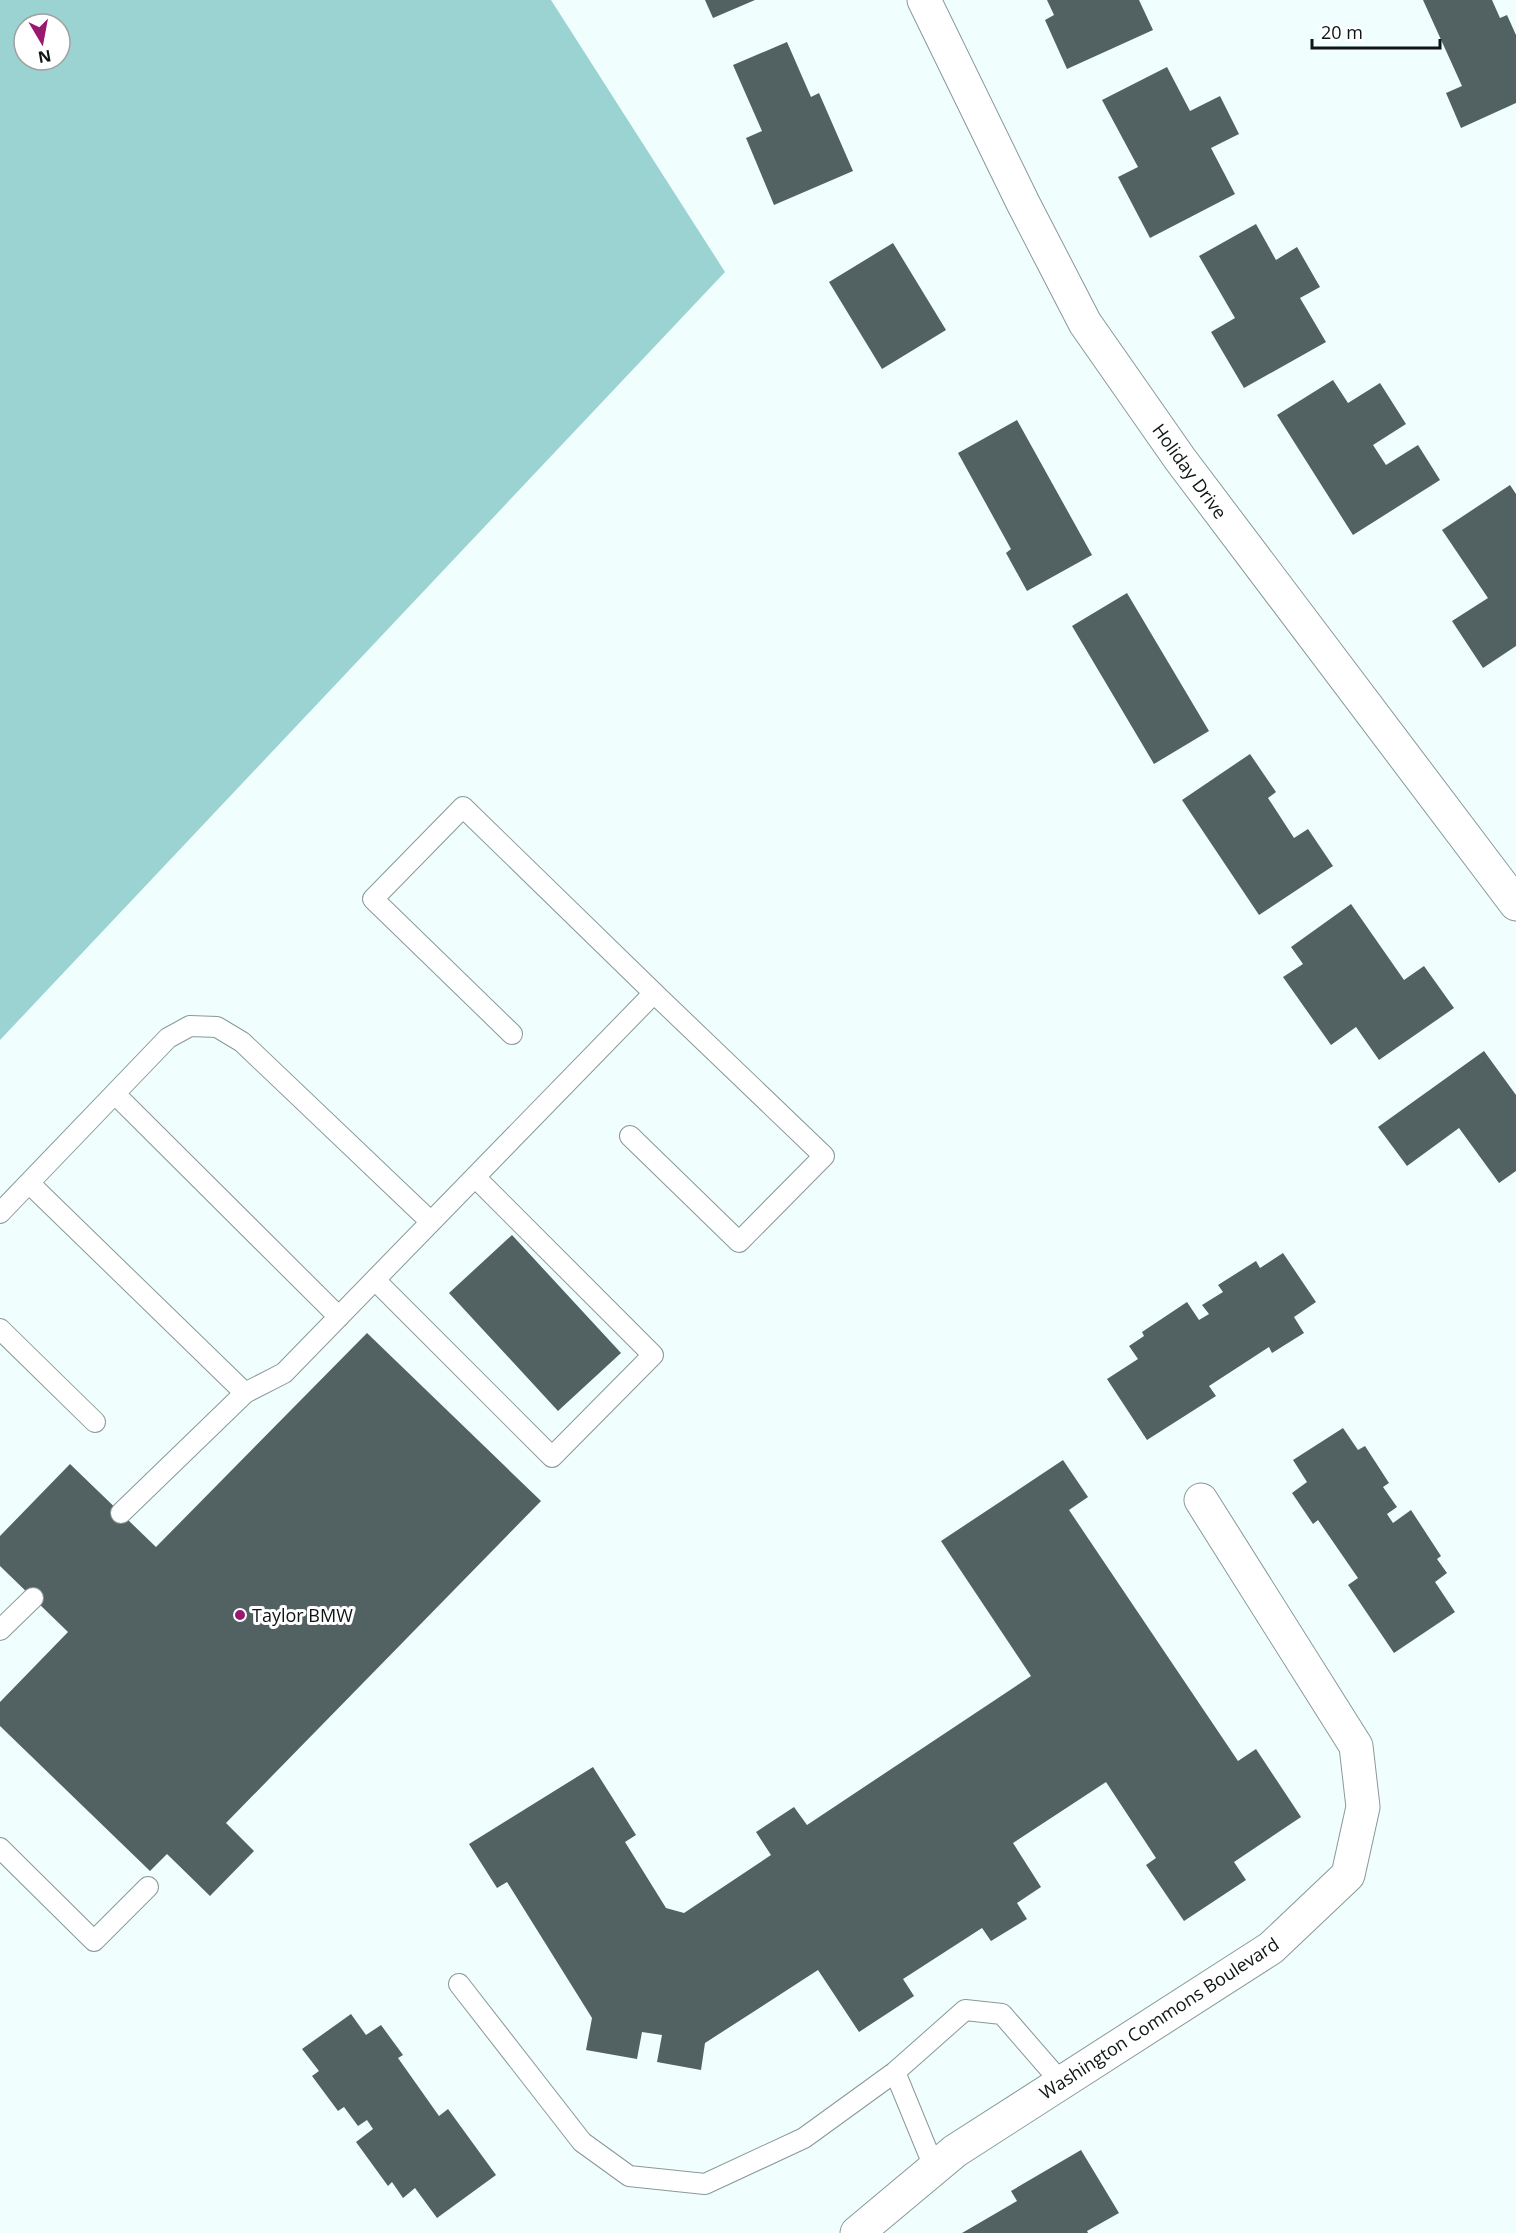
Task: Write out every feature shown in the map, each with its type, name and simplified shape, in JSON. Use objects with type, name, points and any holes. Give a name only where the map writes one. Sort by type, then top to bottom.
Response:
[{"type":"street","name":"Holiday Drive","points":[[924,0],[1023,203],[1086,323],[1180,459],[1516,904]]},
{"type":"street","name":"Washington Commons Boulevard","points":[[857,2233],[955,2151],[1272,1948],[1348,1875],[1363,1807],[1356,1746],[1202,1500]]},
{"type":"lane","points":[[512,1034],[373,899],[463,807],[824,1156],[739,1242],[630,1136]]},
{"type":"lane","points":[[121,1513],[245,1393],[284,1373],[654,993]]},
{"type":"lane","points":[[0,1213],[168,1038],[190,1026],[217,1027],[242,1042],[432,1222]]},
{"type":"lane","points":[[115,1094],[339,1317]]},
{"type":"lane","points":[[375,1280],[552,1457],[653,1355],[475,1177]]},
{"type":"lane","points":[[29,1183],[245,1393]]},
{"type":"lane","points":[[0,1329],[95,1422]]},
{"type":"lane","points":[[0,1630],[33,1598]]},
{"type":"lane","points":[[0,1848],[94,1941],[148,1887]]},
{"type":"lane","points":[[459,1983],[582,2142],[629,2176],[705,2184],[804,2138],[895,2072],[965,2010],[1002,2014],[1061,2082]]},
{"type":"lane","points":[[895,2072],[934,2167]]},
{"type":"shaded area","points":[[0,0],[551,0],[725,272],[0,1040]]},
{"type":"building","points":[[705,0],[755,0],[713,18]]},
{"type":"building","points":[[1047,0],[1139,0],[1153,30],[1067,69],[1045,20],[1054,15]]},
{"type":"building","points":[[1423,0],[1492,0],[1500,18],[1507,15],[1516,35],[1516,103],[1461,128],[1446,93],[1462,86]]},
{"type":"building","points":[[787,42],[811,97],[819,93],[853,171],[774,205],[746,138],[762,131],[733,65]]},
{"type":"building","points":[[1167,67],[1190,111],[1220,96],[1239,134],[1211,148],[1235,194],[1150,238],[1118,177],[1138,167],[1102,100]]},
{"type":"building","points":[[1256,224],[1276,260],[1297,247],[1320,287],[1300,298],[1326,342],[1244,388],[1211,332],[1235,318],[1199,256]]},
{"type":"building","points":[[893,243],[946,330],[882,369],[829,282]]},
{"type":"building","points":[[1333,380],[1348,403],[1380,383],[1406,424],[1373,445],[1386,465],[1418,445],[1440,480],[1353,535],[1277,415]]},
{"type":"building","points":[[1017,420],[1092,555],[1027,591],[1006,553],[1011,549],[958,453]]},
{"type":"building","points":[[1510,485],[1516,494],[1516,646],[1483,668],[1452,621],[1488,598],[1442,530]]},
{"type":"building","points":[[1127,593],[1209,731],[1154,764],[1072,626]]},
{"type":"building","points":[[1250,754],[1276,792],[1268,798],[1294,838],[1308,829],[1333,866],[1259,915],[1182,800]]},
{"type":"building","points":[[1351,904],[1404,980],[1424,966],[1454,1008],[1379,1060],[1356,1027],[1331,1045],[1283,977],[1303,964],[1291,947]]},
{"type":"building","points":[[1484,1051],[1516,1095],[1516,1171],[1499,1183],[1459,1128],[1407,1166],[1378,1127]]},
{"type":"building","points":[[512,1235],[621,1353],[558,1411],[449,1293]]},
{"type":"building","points":[[1283,1253],[1316,1302],[1294,1317],[1304,1333],[1272,1353],[1269,1347],[1209,1386],[1216,1396],[1147,1440],[1107,1379],[1138,1359],[1129,1346],[1144,1336],[1142,1332],[1187,1302],[1199,1320],[1209,1314],[1202,1305],[1223,1292],[1218,1285],[1256,1261],[1260,1268]]},
{"type":"building","name":"Taylor BMW","points":[[367,1333],[541,1501],[226,1823],[254,1851],[210,1896],[167,1854],[150,1871],[0,1726],[0,1702],[68,1632],[0,1566],[0,1536],[70,1464],[156,1547]]},
{"type":"building","points":[[1343,1428],[1358,1450],[1365,1446],[1389,1483],[1383,1487],[1397,1507],[1387,1514],[1393,1523],[1411,1510],[1441,1556],[1437,1559],[1447,1573],[1435,1582],[1455,1612],[1394,1653],[1348,1585],[1358,1578],[1318,1520],[1313,1524],[1292,1493],[1307,1482],[1293,1460]]},
{"type":"building","points":[[1063,1460],[1088,1497],[1069,1510],[1238,1761],[1256,1749],[1301,1817],[1234,1862],[1246,1880],[1184,1921],[1146,1865],[1156,1858],[1106,1782],[1013,1843],[1041,1887],[1017,1903],[1027,1919],[991,1941],[982,1928],[903,1979],[914,1996],[859,2032],[818,1970],[705,2043],[701,2070],[657,2062],[662,2035],[642,2032],[637,2059],[586,2050],[592,2018],[507,1882],[497,1888],[469,1844],[593,1767],[636,1835],[625,1842],[666,1908],[684,1913],[771,1855],[756,1832],[794,1807],[807,1825],[1031,1676],[941,1541]]},
{"type":"building","points":[[351,2014],[366,2035],[381,2025],[403,2055],[398,2058],[439,2116],[448,2109],[496,2175],[437,2218],[415,2188],[403,2198],[392,2182],[388,2186],[356,2142],[373,2129],[367,2120],[358,2126],[344,2107],[338,2111],[312,2076],[319,2071],[302,2049]]},
{"type":"building","points":[[1081,2150],[1119,2213],[1087,2231],[1088,2233],[962,2233],[1017,2201],[1011,2191]]},
{"type":"place","name":"Taylor BMW","points":[[240,1615]]}]
